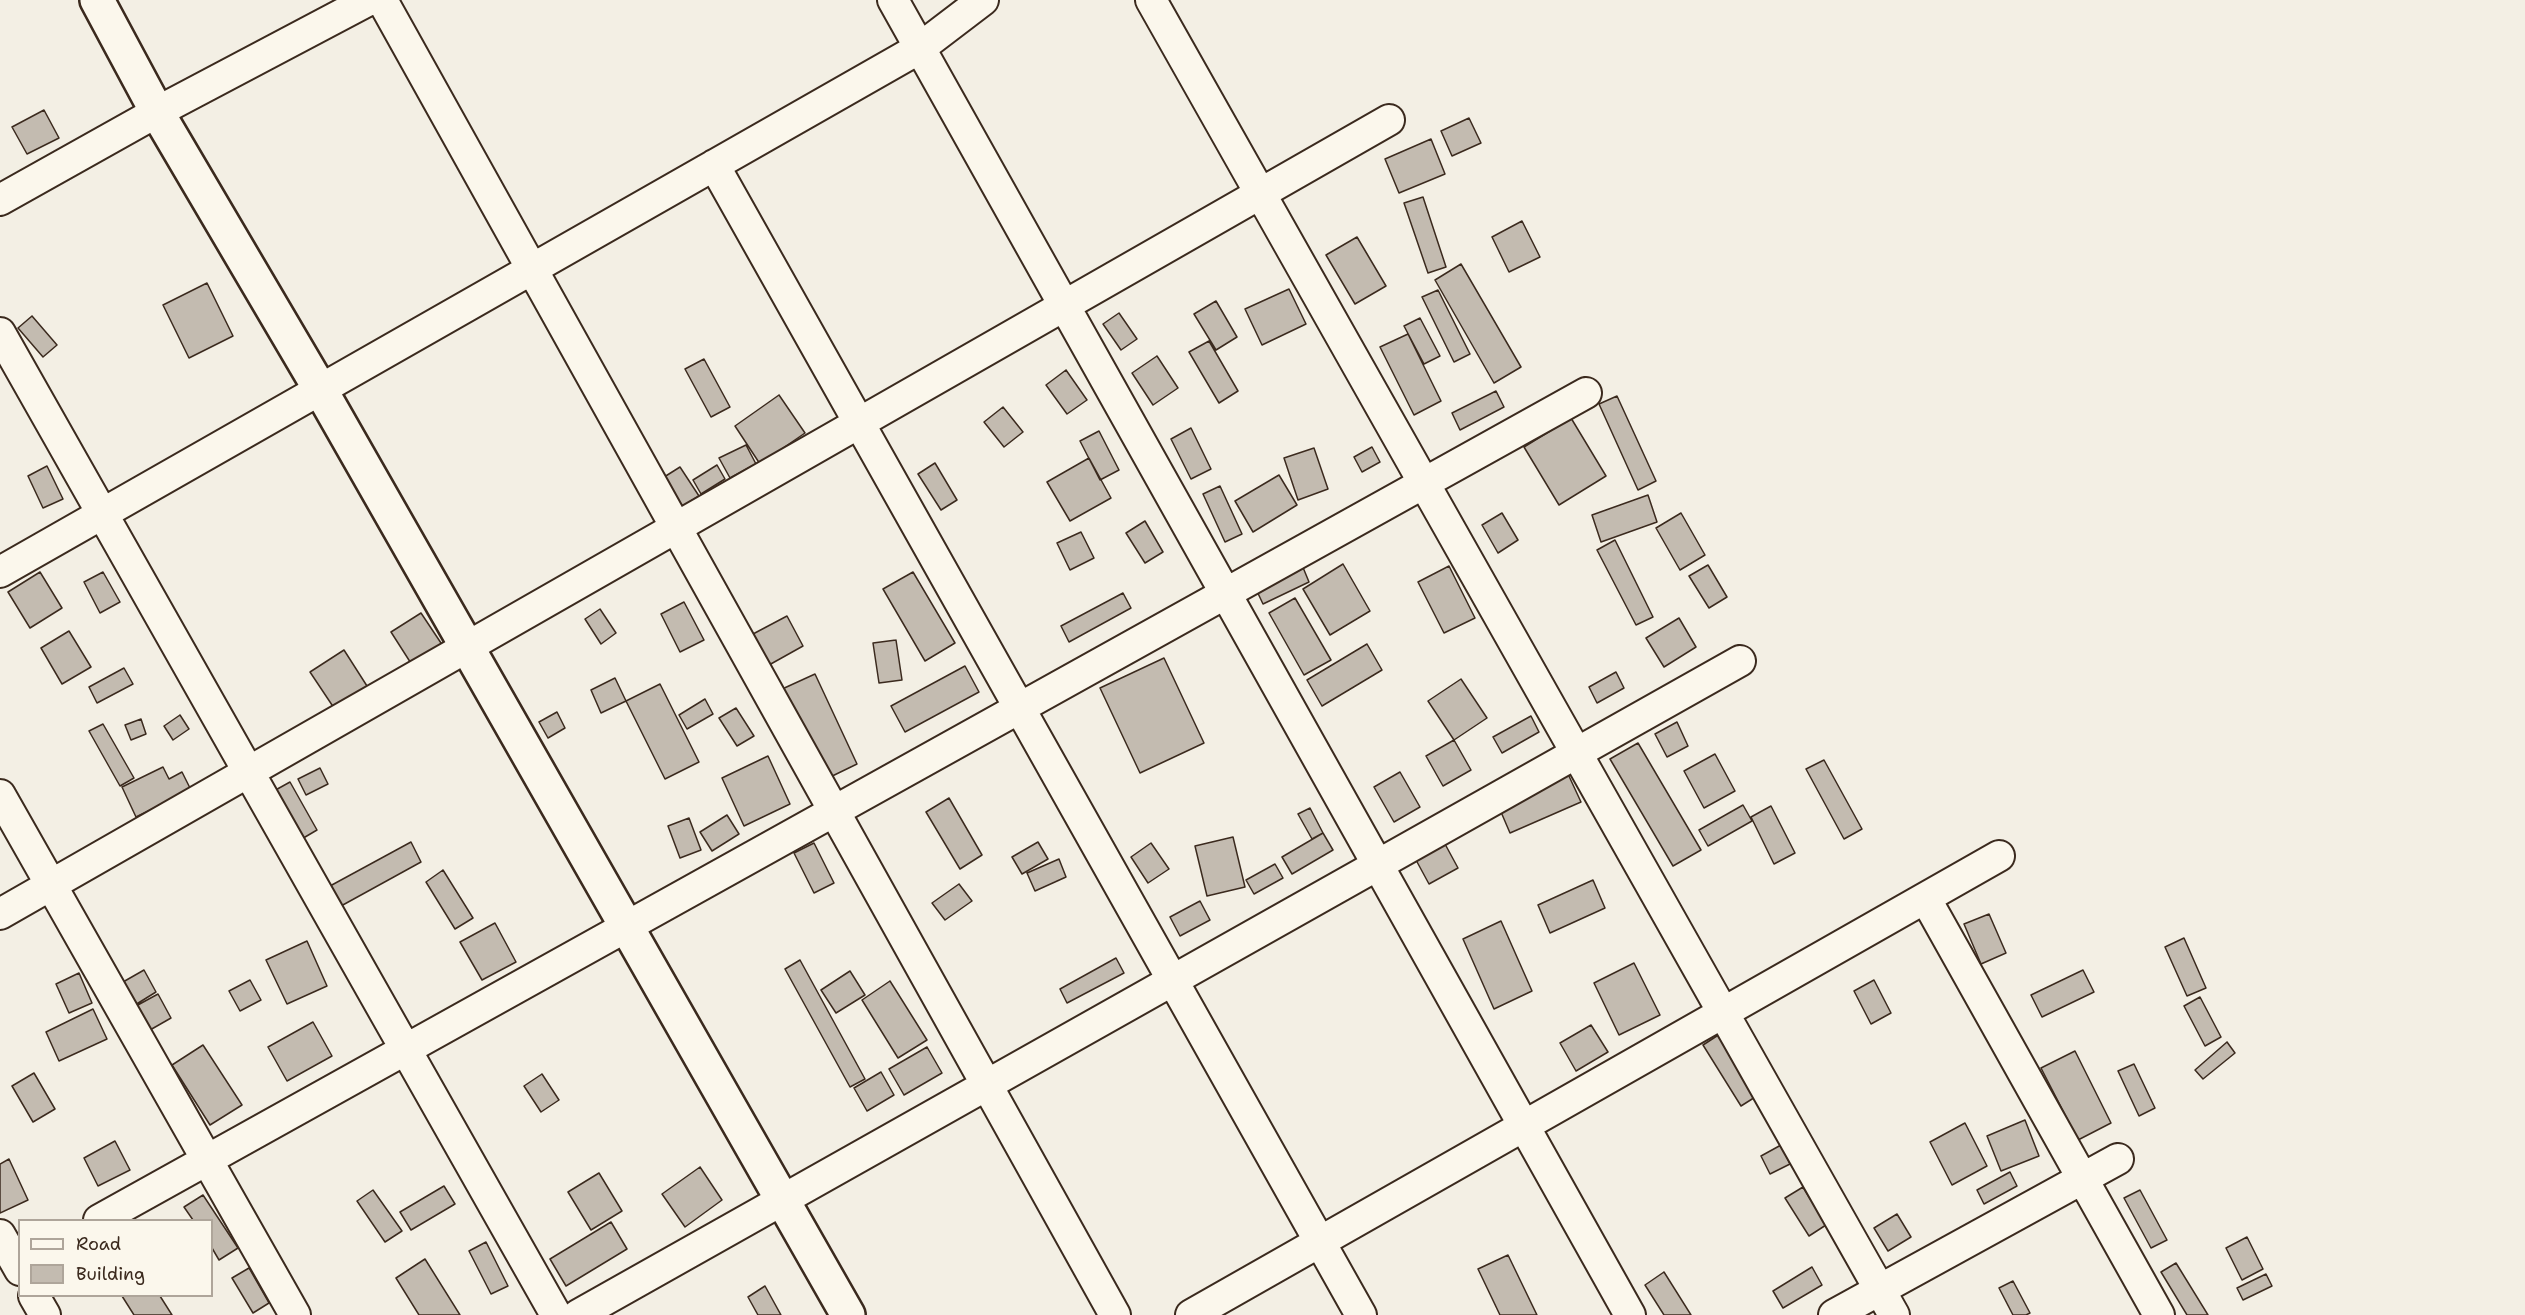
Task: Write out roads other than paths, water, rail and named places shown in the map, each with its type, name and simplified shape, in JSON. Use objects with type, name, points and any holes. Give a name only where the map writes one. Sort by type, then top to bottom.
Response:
[{"type":"street","points":[[98,0],[157,112],[320,389],[848,1315]]},
{"type":"street","points":[[0,200],[157,112],[369,0]]},
{"type":"street","points":[[382,0],[1115,1315]]},
{"type":"street","points":[[893,0],[1630,1315]]},
{"type":"street","points":[[0,572],[920,48],[983,0]]},
{"type":"street","points":[[1151,0],[1887,1302]]},
{"type":"street","points":[[0,914],[1389,120]]},
{"type":"street","points":[[714,165],[1360,1315]]},
{"type":"street","points":[[0,333],[555,1315]]},
{"type":"street","points":[[103,1219],[1586,393]]},
{"type":"street","points":[[578,1315],[1740,662]]},
{"type":"street","points":[[0,795],[295,1315]]},
{"type":"street","points":[[1191,1315],[2000,856]]},
{"type":"street","points":[[1932,910],[2159,1315]]},
{"type":"street","points":[[1834,1315],[1887,1302],[2082,1179],[2118,1159]]},
{"type":"street","points":[[0,1234],[14,1269]]},
{"type":"street","points":[[35,1297],[45,1315]]}]
